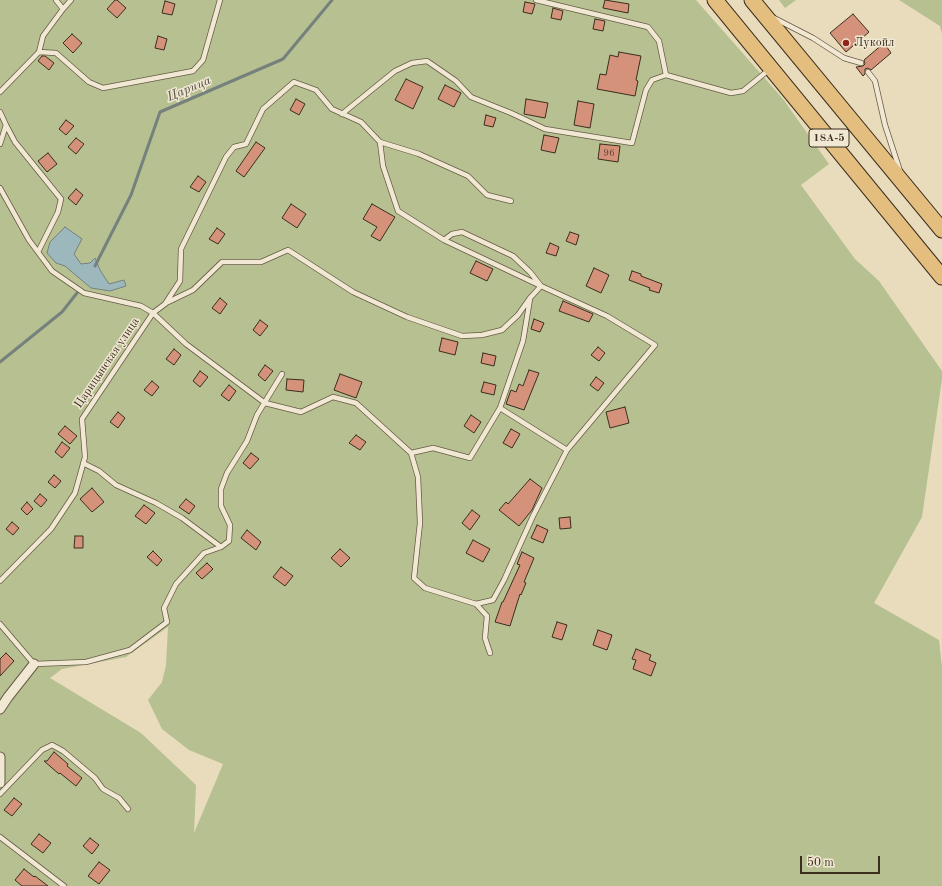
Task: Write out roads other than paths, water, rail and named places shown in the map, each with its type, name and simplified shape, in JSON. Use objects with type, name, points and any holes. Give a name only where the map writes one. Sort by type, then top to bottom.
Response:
[{"type":"highway","name":"18А-5","points":[[715,0],[942,277]]},
{"type":"highway","name":"18А-5","points":[[752,0],[942,230]]},
{"type":"street","points":[[0,709],[34,664]]},
{"type":"street","points":[[0,757],[0,783]]},
{"type":"lane","points":[[56,0],[63,9]]},
{"type":"lane","points":[[0,92],[39,52],[43,36],[71,0]]},
{"type":"lane","points":[[39,52],[56,52],[88,82],[103,88],[193,71],[203,60],[220,0]]},
{"type":"lane","points":[[536,0],[648,27],[659,41],[666,75]]},
{"type":"lane","points":[[762,13],[813,38],[844,58],[861,63]]},
{"type":"lane","points":[[342,114],[395,71],[412,63],[427,61],[456,81],[471,97],[545,128],[632,143],[646,90],[652,80],[666,75],[731,93],[743,91],[771,68]]},
{"type":"lane","points":[[868,72],[875,80],[885,125],[906,188]]},
{"type":"lane","points":[[165,304],[180,281],[181,249],[226,157],[234,147],[246,144],[262,110],[294,82],[316,90],[332,109],[361,122],[380,142],[419,154],[468,176],[487,195],[511,201]]},
{"type":"lane","points":[[0,112],[15,142],[61,199],[58,212],[38,252]]},
{"type":"lane","points":[[0,144],[6,125]]},
{"type":"lane","points":[[380,142],[383,166],[398,211],[444,240],[607,316],[655,345],[567,450],[533,516],[504,580],[493,600],[476,604]]},
{"type":"lane","name":"Царицынская улица","points":[[0,188],[29,240],[52,271],[84,293],[141,306],[153,313],[82,418],[85,457],[75,493],[51,529],[0,581]]},
{"type":"lane","points":[[444,240],[452,234],[462,232],[514,256],[541,286]]},
{"type":"lane","points":[[490,652],[485,638],[487,616],[476,604],[425,588],[414,578],[420,523],[418,477],[411,453],[356,403],[333,397],[301,412],[265,403],[186,344],[153,313],[165,304],[193,290],[222,262],[261,262],[288,250],[353,292],[407,317],[462,336],[482,335],[502,330],[518,315],[541,286]]},
{"type":"lane","points":[[411,453],[433,448],[470,458],[500,408],[523,340],[530,298]]},
{"type":"lane","points":[[0,624],[34,664],[86,662],[130,650],[167,622],[164,608],[176,584],[204,553],[221,547],[229,541],[230,525],[221,506],[221,489],[227,473],[247,441],[257,416],[282,374]]},
{"type":"lane","points":[[500,408],[567,450]]},
{"type":"lane","points":[[83,463],[99,471],[116,485],[156,503],[182,518],[221,547]]},
{"type":"lane","points":[[0,794],[42,750],[52,745],[63,751],[95,778],[103,789],[119,798],[128,809]]},
{"type":"lane","points":[[0,837],[64,886]]},
{"type":"water","points":[[65,227],[82,239],[74,254],[81,264],[90,263],[95,258],[100,270],[109,284],[124,280],[126,286],[110,291],[91,288],[65,266],[56,263],[47,253],[50,242]]},
{"type":"waterway","name":"Царица","points":[[95,266],[131,195],[160,112],[283,59],[332,0]]},
{"type":"waterway","name":"Царица","points":[[0,362],[62,312],[77,293]]},
{"type":"place","name":"Лукойл","points":[[846,43]]}]
